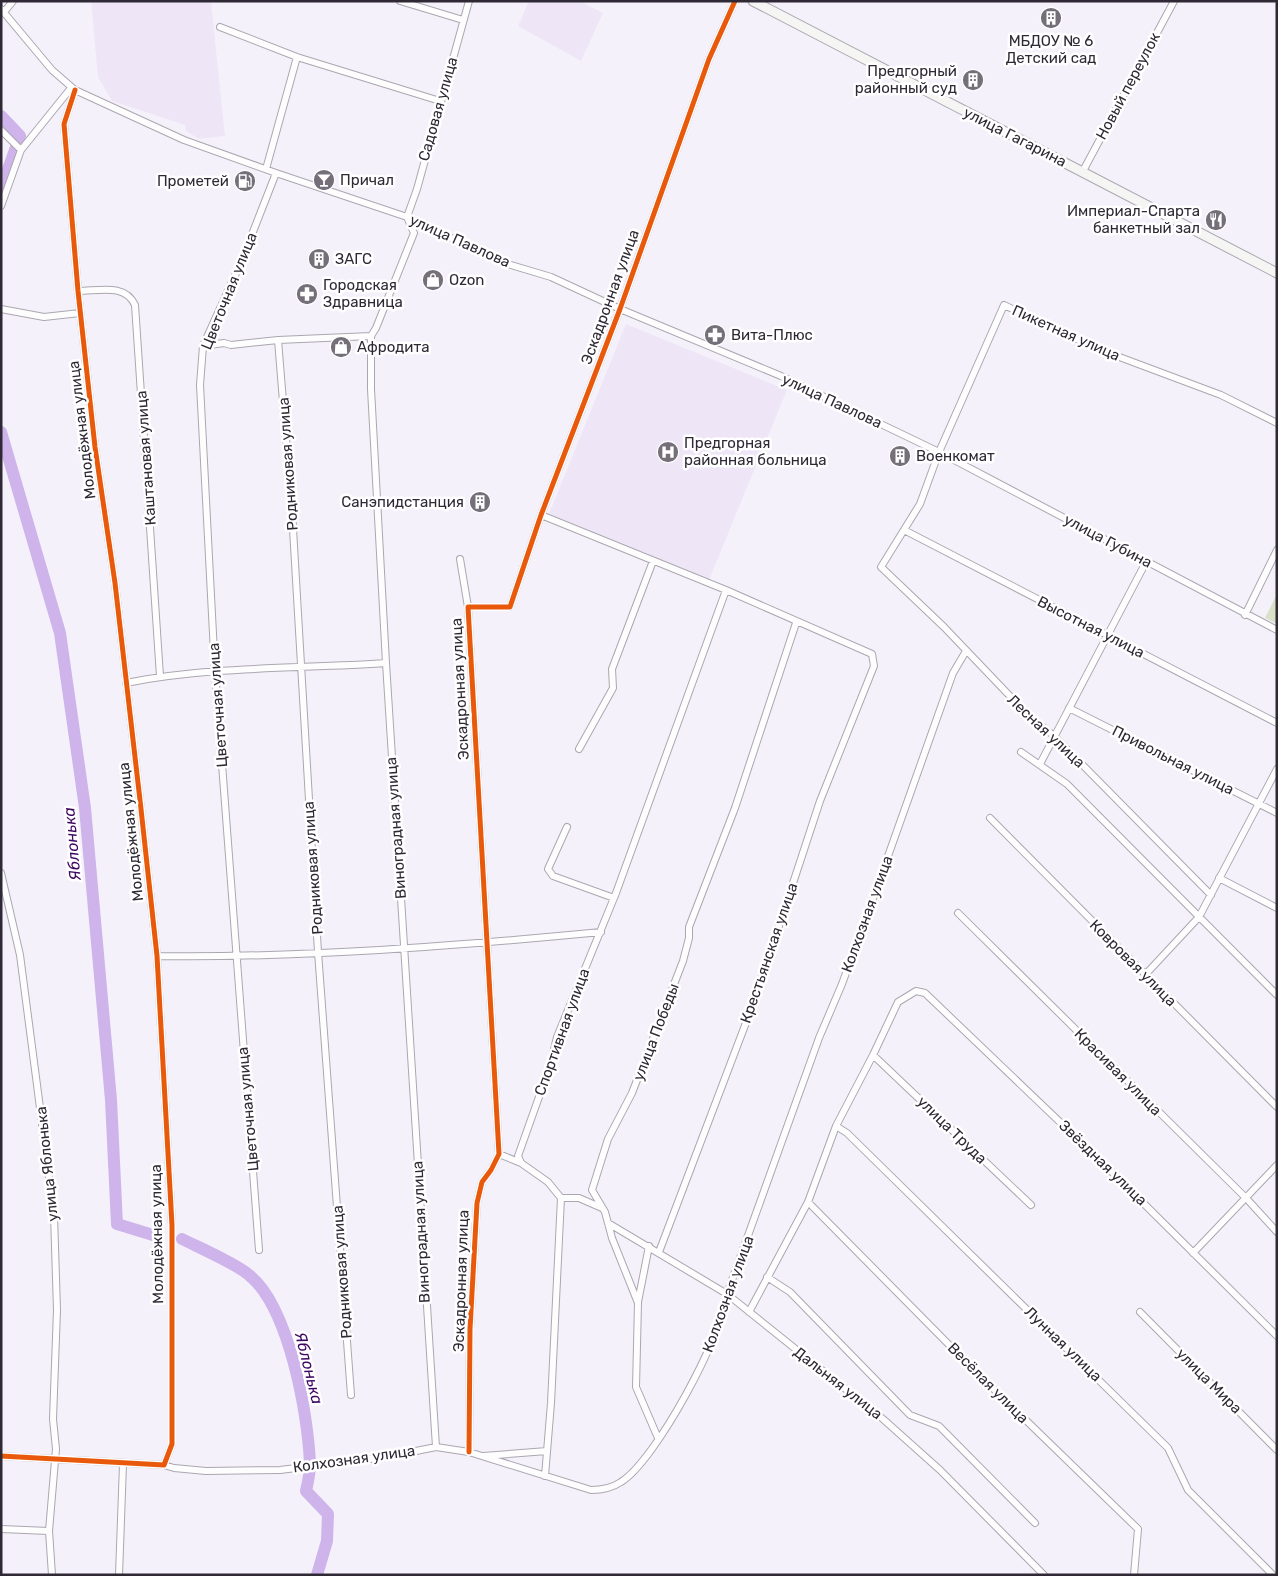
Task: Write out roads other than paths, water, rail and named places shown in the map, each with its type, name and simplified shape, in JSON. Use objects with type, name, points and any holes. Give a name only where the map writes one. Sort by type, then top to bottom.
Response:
[{"type":"street","points":[[3,10],[13,1]]},
{"type":"street","points":[[400,1],[462,20]]},
{"type":"street","name":"Садовая улица","points":[[407,217],[417,189],[462,20],[469,1]]},
{"type":"street","name":"Эскадронная улица","points":[[468,607],[510,607],[541,515],[620,309],[709,59],[735,1]]},
{"type":"street","name":"улица Гагарина","points":[[753,1],[1277,273]]},
{"type":"street","name":"Новый переулок","points":[[1083,171],[1174,1]]},
{"type":"street","name":"улица Павлова","points":[[3,10],[52,70],[73,89],[184,140],[276,174],[407,217],[504,263],[551,277],[620,309],[781,376],[939,452]]},
{"type":"street","points":[[220,26],[297,57],[440,101]]},
{"type":"street","points":[[266,169],[297,57]]},
{"type":"street","points":[[1,206],[21,150],[73,89]]},
{"type":"street","name":"Молодёжная улица","points":[[73,89],[64,124],[80,312],[95,447],[126,683],[157,956],[172,1225],[172,1444],[164,1465]]},
{"type":"street","points":[[1,130],[21,150]]},
{"type":"street","name":"Цветочная улица","points":[[259,1250],[235,957],[215,672],[200,385],[203,346],[242,260],[276,174]]},
{"type":"street","name":"Виноградная улица","points":[[407,217],[414,233],[376,328],[371,336],[371,389],[386,663],[436,1447]]},
{"type":"street","name":"Каштановая улица","points":[[78,291],[122,290],[132,298],[135,305],[160,676]]},
{"type":"street","name":"Пикетная улица","points":[[939,452],[1004,305],[1098,349],[1221,395],[1277,423]]},
{"type":"street","points":[[1,309],[44,317],[80,312]]},
{"type":"street","points":[[203,346],[224,343],[231,345],[278,340],[371,336]]},
{"type":"street","name":"Родниковая улица","points":[[278,340],[318,952],[351,1395]]},
{"type":"street","points":[[906,531],[920,504],[939,452]]},
{"type":"street","name":"улица Губина","points":[[939,452],[1245,615],[1277,630]]},
{"type":"street","points":[[541,515],[726,590],[796,623]]},
{"type":"street","name":"Лесная улица","points":[[906,531],[881,567],[944,627],[1028,716],[1054,736],[1211,895]]},
{"type":"street","name":"Высотная улица","points":[[906,531],[1277,722]]},
{"type":"street","points":[[1245,615],[1277,550]]},
{"type":"street","name":"Эскадронная улица","points":[[460,558],[468,607],[499,1154],[482,1182],[477,1204],[470,1329],[469,1452]]},
{"type":"street","points":[[579,749],[613,688],[612,669],[653,561]]},
{"type":"street","points":[[1040,764],[1146,562]]},
{"type":"street","name":"Спортивная улица","points":[[520,1163],[518,1156],[550,1066],[557,1037],[614,898],[726,590]]},
{"type":"street","name":"Крестьянская улица","points":[[659,1252],[755,999],[820,801],[874,666],[872,654],[796,623]]},
{"type":"street","name":"улица Победы","points":[[658,1438],[636,1388],[638,1303],[602,1208],[592,1190],[608,1139],[632,1093],[683,961],[689,938],[689,927],[735,808],[796,623]]},
{"type":"street","name":"Колхозная улица","points":[[164,1465],[174,1468],[206,1471],[280,1470],[386,1457],[436,1447],[469,1452],[591,1490],[600,1490],[621,1482],[637,1467],[658,1438],[698,1373],[726,1309],[727,1294],[819,1038],[842,984],[953,672],[966,651]]},
{"type":"street","points":[[126,683],[160,676],[386,663]]},
{"type":"street","name":"Привольная улица","points":[[1069,708],[1277,814]]},
{"type":"street","name":"Лесная улица","points":[[1020,752],[1067,784],[1277,996]]},
{"type":"street","points":[[1145,976],[1199,917],[1277,770]]},
{"type":"street","name":"Ковровая улица","points":[[990,818],[1277,1107]]},
{"type":"street","points":[[567,826],[548,869],[552,876],[614,898]]},
{"type":"street","name":"улица Яблонька","points":[[1,873],[20,955],[54,1215],[57,1310],[53,1419],[56,1458],[50,1531],[52,1575]]},
{"type":"street","points":[[1219,878],[1277,908]]},
{"type":"street","name":"Красивая улица","points":[[958,913],[1246,1198],[1277,1232]]},
{"type":"street","points":[[157,956],[235,957],[486,943],[601,932]]},
{"type":"street","name":"Звёздная улица","points":[[873,1055],[898,1002],[916,991],[926,993],[1109,1168],[1277,1336]]},
{"type":"street","points":[[749,1312],[808,1202],[836,1126],[873,1055]]},
{"type":"street","name":"улица Труда","points":[[873,1055],[1031,1206]]},
{"type":"street","name":"Лунная улица","points":[[836,1126],[847,1133],[1168,1448],[1188,1490],[1274,1575]]},
{"type":"street","points":[[499,1154],[520,1163],[548,1182],[561,1198],[554,1356],[545,1476]]},
{"type":"street","points":[[1193,1253],[1277,1165]]},
{"type":"street","points":[[561,1198],[579,1198],[602,1208]]},
{"type":"street","name":"Весёлая улица","points":[[808,1202],[972,1368],[1138,1529],[1134,1575]]},
{"type":"street","name":"Дальняя улица","points":[[608,1223],[727,1294],[883,1418],[940,1470],[1044,1575]]},
{"type":"street","points":[[638,1303],[649,1246]]},
{"type":"street","points":[[768,1277],[790,1292],[910,1415],[939,1426],[1035,1523]]},
{"type":"street","name":"улица Мира","points":[[1140,1312],[1277,1450]]},
{"type":"street","points":[[480,1456],[547,1451]]},
{"type":"street","points":[[1,1456],[164,1465]]},
{"type":"street","points":[[119,1575],[123,1464]]},
{"type":"street","points":[[1,1529],[50,1531]]},
{"type":"waterway","name":"Яблонька","points":[[1,116],[20,136],[1,189]]},
{"type":"waterway","name":"Яблонька","points":[[1,432],[60,633],[85,808],[111,1100],[117,1224],[153,1235]]},
{"type":"waterway","name":"Яблонька","points":[[182,1239],[243,1270],[263,1290],[275,1311],[294,1363],[305,1418],[310,1464],[306,1491],[328,1514],[327,1541],[317,1575]]},
{"type":"place","name":"МБДОУ № 6 Детский сад","points":[[1051,18]]},
{"type":"place","name":"Предгорный районный суд","points":[[973,80]]},
{"type":"place","name":"Причал","points":[[324,180]]},
{"type":"place","name":"Прометей","points":[[245,181]]},
{"type":"place","name":"Империал-Спарта банкетный зал","points":[[1216,220]]},
{"type":"place","name":"ЗАГС","points":[[319,259]]},
{"type":"place","name":"Ozon","points":[[433,280]]},
{"type":"place","name":"Городская Здравница","points":[[307,294]]},
{"type":"place","name":"Вита-Плюс","points":[[715,335]]},
{"type":"place","name":"Афродита","points":[[341,347]]},
{"type":"place","name":"Предгорная районная больница","points":[[668,452]]},
{"type":"place","name":"Военкомат","points":[[900,456]]},
{"type":"place","name":"Санэпидстанция","points":[[480,502]]}]
